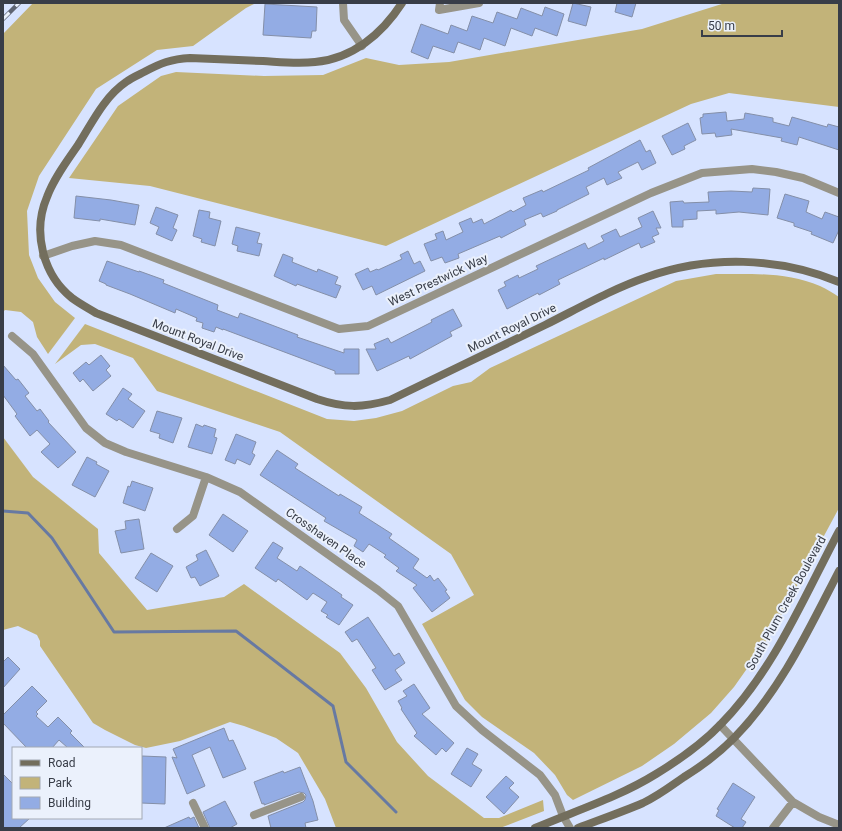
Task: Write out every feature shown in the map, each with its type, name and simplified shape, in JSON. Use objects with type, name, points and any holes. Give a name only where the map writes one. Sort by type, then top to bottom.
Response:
[{"type":"street","points":[[343,3],[344,20],[362,46]]},
{"type":"street","name":"Mount Royal Drive","points":[[402,3],[389,22],[362,46],[334,58],[316,62],[297,63],[190,58],[176,59],[159,64],[126,82],[116,90],[98,113],[46,197],[40,226],[43,256],[52,274],[63,290],[82,305],[96,313],[317,399],[332,404],[347,406],[374,404],[390,400],[624,286],[664,271],[724,262],[763,262],[804,269],[839,282]]},
{"type":"street","points":[[440,3],[439,10],[480,3]]},
{"type":"street","name":"West Prestwick Way","points":[[43,256],[72,246],[95,241],[121,245],[339,329],[368,326],[651,193],[702,173],[752,169],[776,172],[803,178],[839,193]]},
{"type":"street","name":"Crosshaven Place","points":[[12,336],[33,354],[86,428],[105,443],[126,452],[206,477],[240,492],[378,590],[398,606],[456,706],[482,730],[540,774],[555,795],[563,816],[570,828]]},
{"type":"street","points":[[177,529],[193,516],[206,477]]},
{"type":"street","name":"South Plum Creek Boulevard","points":[[535,828],[635,786],[656,774],[699,744],[720,725],[737,707],[762,673],[792,621],[839,531]]},
{"type":"street","points":[[578,828],[643,803],[666,790],[711,758],[733,738],[752,719],[778,683],[839,571]]},
{"type":"street","points":[[720,725],[793,802],[839,825]]},
{"type":"street","points":[[254,815],[300,797]]},
{"type":"street","points":[[773,828],[793,802]]},
{"type":"street","points":[[193,803],[205,828]]},
{"type":"green space","points":[[33,3],[256,3],[246,8],[193,46],[157,50],[96,89],[39,176],[27,211],[29,255],[38,278],[55,302],[75,318],[48,354],[37,337],[33,322],[21,312],[5,310],[3,312],[3,34]]},
{"type":"green space","points":[[725,3],[839,3],[839,107],[729,93],[691,104],[386,246],[150,186],[69,178],[118,106],[161,76],[176,72],[264,76],[323,75],[366,58],[399,65],[449,62],[642,29]]},
{"type":"green space","points":[[716,274],[769,275],[795,278],[820,286],[839,297],[839,508],[770,636],[734,687],[711,713],[674,744],[642,766],[573,800],[567,795],[555,775],[534,753],[482,717],[465,700],[422,624],[474,595],[451,554],[280,432],[157,391],[133,358],[95,344],[81,345],[55,364],[85,324],[327,419],[354,421],[376,418],[402,411],[453,386],[471,382],[490,368],[676,281]]},
{"type":"green space","points":[[3,437],[33,477],[98,529],[99,553],[147,610],[224,597],[244,584],[340,653],[366,688],[397,742],[428,776],[484,818],[499,818],[543,800],[544,811],[500,828],[336,828],[325,799],[298,753],[276,738],[230,722],[180,741],[146,748],[135,745],[93,723],[40,646],[40,641],[37,635],[18,626],[3,630]]},
{"type":"building","points":[[573,3],[591,7],[586,26],[568,21]]},
{"type":"building","points":[[617,3],[636,3],[632,17],[615,12]]},
{"type":"building","points":[[265,4],[317,7],[316,31],[312,31],[311,38],[263,35]]},
{"type":"building","points":[[545,7],[564,14],[557,36],[535,28],[532,36],[511,28],[505,46],[484,38],[480,50],[458,42],[454,53],[433,46],[428,59],[411,52],[421,24],[448,34],[451,25],[467,31],[472,16],[493,23],[497,12],[517,19],[521,8],[542,16]]},
{"type":"building","points":[[726,112],[727,121],[744,119],[745,113],[773,118],[773,122],[789,126],[792,117],[827,127],[828,124],[839,127],[839,150],[799,137],[797,145],[781,141],[782,138],[731,129],[732,135],[716,137],[715,133],[702,134],[700,118],[703,117],[703,114]]},
{"type":"building","points":[[688,123],[696,140],[684,146],[685,149],[672,155],[662,136]]},
{"type":"building","points":[[640,140],[646,152],[650,150],[656,163],[642,170],[638,162],[618,172],[622,178],[607,185],[604,178],[586,187],[589,194],[543,217],[541,213],[524,220],[526,225],[501,238],[500,236],[458,254],[459,258],[445,263],[442,257],[431,261],[424,244],[437,239],[435,234],[443,231],[446,240],[463,232],[459,223],[471,218],[473,223],[482,219],[484,224],[511,210],[513,212],[526,205],[523,198],[542,190],[543,192],[589,170],[588,168]]},
{"type":"building","points":[[753,188],[770,189],[768,215],[739,212],[716,214],[716,210],[697,211],[697,219],[683,220],[683,227],[672,227],[670,202],[709,202],[708,192],[752,192]]},
{"type":"building","points":[[785,194],[809,201],[806,212],[822,219],[825,212],[839,217],[839,230],[833,243],[811,234],[812,232],[794,226],[794,223],[777,218]]},
{"type":"building","points":[[76,196],[139,205],[135,225],[100,219],[100,221],[74,218]]},
{"type":"building","points":[[156,207],[178,215],[173,228],[177,230],[172,241],[156,234],[159,227],[150,223]]},
{"type":"building","points":[[199,210],[210,212],[209,218],[221,221],[215,246],[201,242],[202,239],[193,236]]},
{"type":"building","points":[[653,211],[661,228],[656,228],[659,234],[652,237],[655,242],[641,248],[639,243],[604,260],[604,258],[558,280],[560,284],[539,295],[538,293],[507,309],[498,290],[506,286],[504,282],[518,275],[519,278],[538,269],[536,266],[585,243],[588,249],[604,241],[601,236],[616,229],[620,237],[642,227],[638,218]]},
{"type":"building","points":[[236,227],[260,233],[257,243],[262,244],[259,256],[237,251],[238,246],[232,244]]},
{"type":"building","points":[[408,251],[414,264],[420,261],[425,271],[376,295],[372,286],[363,290],[355,274],[368,268],[370,272],[377,269],[378,270],[402,259],[400,255]]},
{"type":"building","points":[[283,254],[293,258],[292,262],[317,272],[318,269],[338,277],[335,284],[341,286],[336,298],[297,284],[296,286],[274,276]]},
{"type":"building","points":[[107,261],[164,280],[163,283],[218,305],[217,310],[238,318],[240,313],[298,335],[297,337],[344,353],[344,349],[359,349],[359,374],[335,374],[335,371],[223,329],[216,327],[214,332],[202,328],[203,323],[196,321],[197,318],[176,309],[175,313],[106,285],[99,281]]},
{"type":"building","points":[[453,309],[462,326],[450,332],[452,336],[410,359],[409,356],[377,371],[366,349],[376,349],[374,344],[388,338],[391,343],[432,322],[431,320]]},
{"type":"building","points":[[101,355],[110,366],[106,370],[111,376],[93,391],[83,379],[80,382],[73,373],[86,362],[89,365]]},
{"type":"building","points":[[3,365],[16,380],[18,379],[29,393],[25,396],[37,411],[40,409],[49,421],[48,422],[76,452],[58,468],[41,452],[50,444],[37,430],[30,436],[15,416],[17,414],[3,395]]},
{"type":"building","points":[[123,388],[132,394],[128,399],[145,411],[133,428],[119,419],[117,421],[106,414]]},
{"type":"building","points":[[157,411],[182,418],[173,443],[159,438],[160,434],[150,431]]},
{"type":"building","points":[[196,424],[203,427],[204,425],[216,429],[214,437],[217,438],[212,454],[188,447]]},
{"type":"building","points":[[236,434],[256,442],[252,453],[255,455],[250,465],[237,459],[235,464],[225,460]]},
{"type":"building","points":[[277,450],[298,464],[295,468],[339,496],[340,494],[362,507],[359,513],[392,534],[389,538],[419,559],[413,568],[427,578],[430,575],[434,581],[438,578],[447,590],[445,591],[450,598],[432,612],[413,588],[417,585],[396,571],[399,568],[384,557],[386,555],[369,544],[363,552],[354,546],[357,540],[324,521],[326,518],[260,475]]},
{"type":"building","points":[[87,457],[109,471],[95,497],[72,485]]},
{"type":"building","points":[[132,481],[153,488],[145,511],[123,503],[128,486],[130,487]]},
{"type":"building","points":[[223,514],[248,531],[233,552],[209,535]]},
{"type":"building","points":[[139,519],[144,549],[121,553],[115,531],[126,529],[125,521]]},
{"type":"building","points":[[273,542],[283,548],[277,558],[297,571],[300,566],[342,595],[341,597],[353,605],[339,625],[326,617],[328,615],[321,611],[327,602],[313,593],[307,600],[278,579],[276,582],[255,568]]},
{"type":"building","points":[[206,550],[219,576],[200,586],[195,577],[191,578],[186,567],[198,560],[196,555]]},
{"type":"building","points":[[151,553],[173,566],[157,592],[135,578]]},
{"type":"building","points":[[368,617],[394,656],[399,653],[405,663],[395,670],[402,680],[385,690],[372,670],[376,668],[357,639],[352,642],[345,632]]},
{"type":"building","points":[[8,657],[20,669],[3,688],[3,662]]},
{"type":"building","points":[[414,684],[430,708],[422,714],[454,743],[446,752],[442,748],[436,755],[414,736],[417,733],[401,709],[402,708],[398,701],[407,696],[403,691]]},
{"type":"building","points":[[32,686],[47,701],[36,712],[38,714],[36,716],[48,727],[58,717],[72,731],[70,733],[84,747],[67,747],[59,740],[53,747],[26,747],[3,723],[3,715]]},
{"type":"building","points":[[224,728],[229,741],[233,740],[246,769],[223,778],[210,747],[192,755],[205,786],[187,794],[172,757],[177,758],[173,749]]},
{"type":"building","points":[[467,748],[478,754],[472,764],[482,770],[471,787],[451,774]]},
{"type":"building","points":[[142,756],[166,757],[165,804],[142,803]]},
{"type":"building","points":[[300,767],[313,801],[318,820],[305,823],[306,828],[271,828],[268,816],[303,802],[306,795],[299,792],[264,805],[264,803],[262,804],[254,782],[283,771],[284,773]]},
{"type":"building","points":[[3,774],[12,783],[12,819],[29,819],[19,828],[3,828]]},
{"type":"building","points":[[506,776],[514,783],[509,788],[519,797],[504,814],[486,797]]},
{"type":"building","points":[[733,783],[755,797],[741,819],[746,822],[742,828],[735,828],[716,816],[719,810],[717,809]]},
{"type":"building","points":[[225,801],[237,824],[230,828],[210,828],[203,812]]},
{"type":"building","points":[[189,817],[190,819],[194,817],[199,828],[164,828]]},
{"type":"waterway","points":[[3,511],[28,513],[52,538],[114,632],[236,631],[333,706],[346,762],[396,812]]},
{"type":"railway","points":[[3,19],[19,3]]}]
